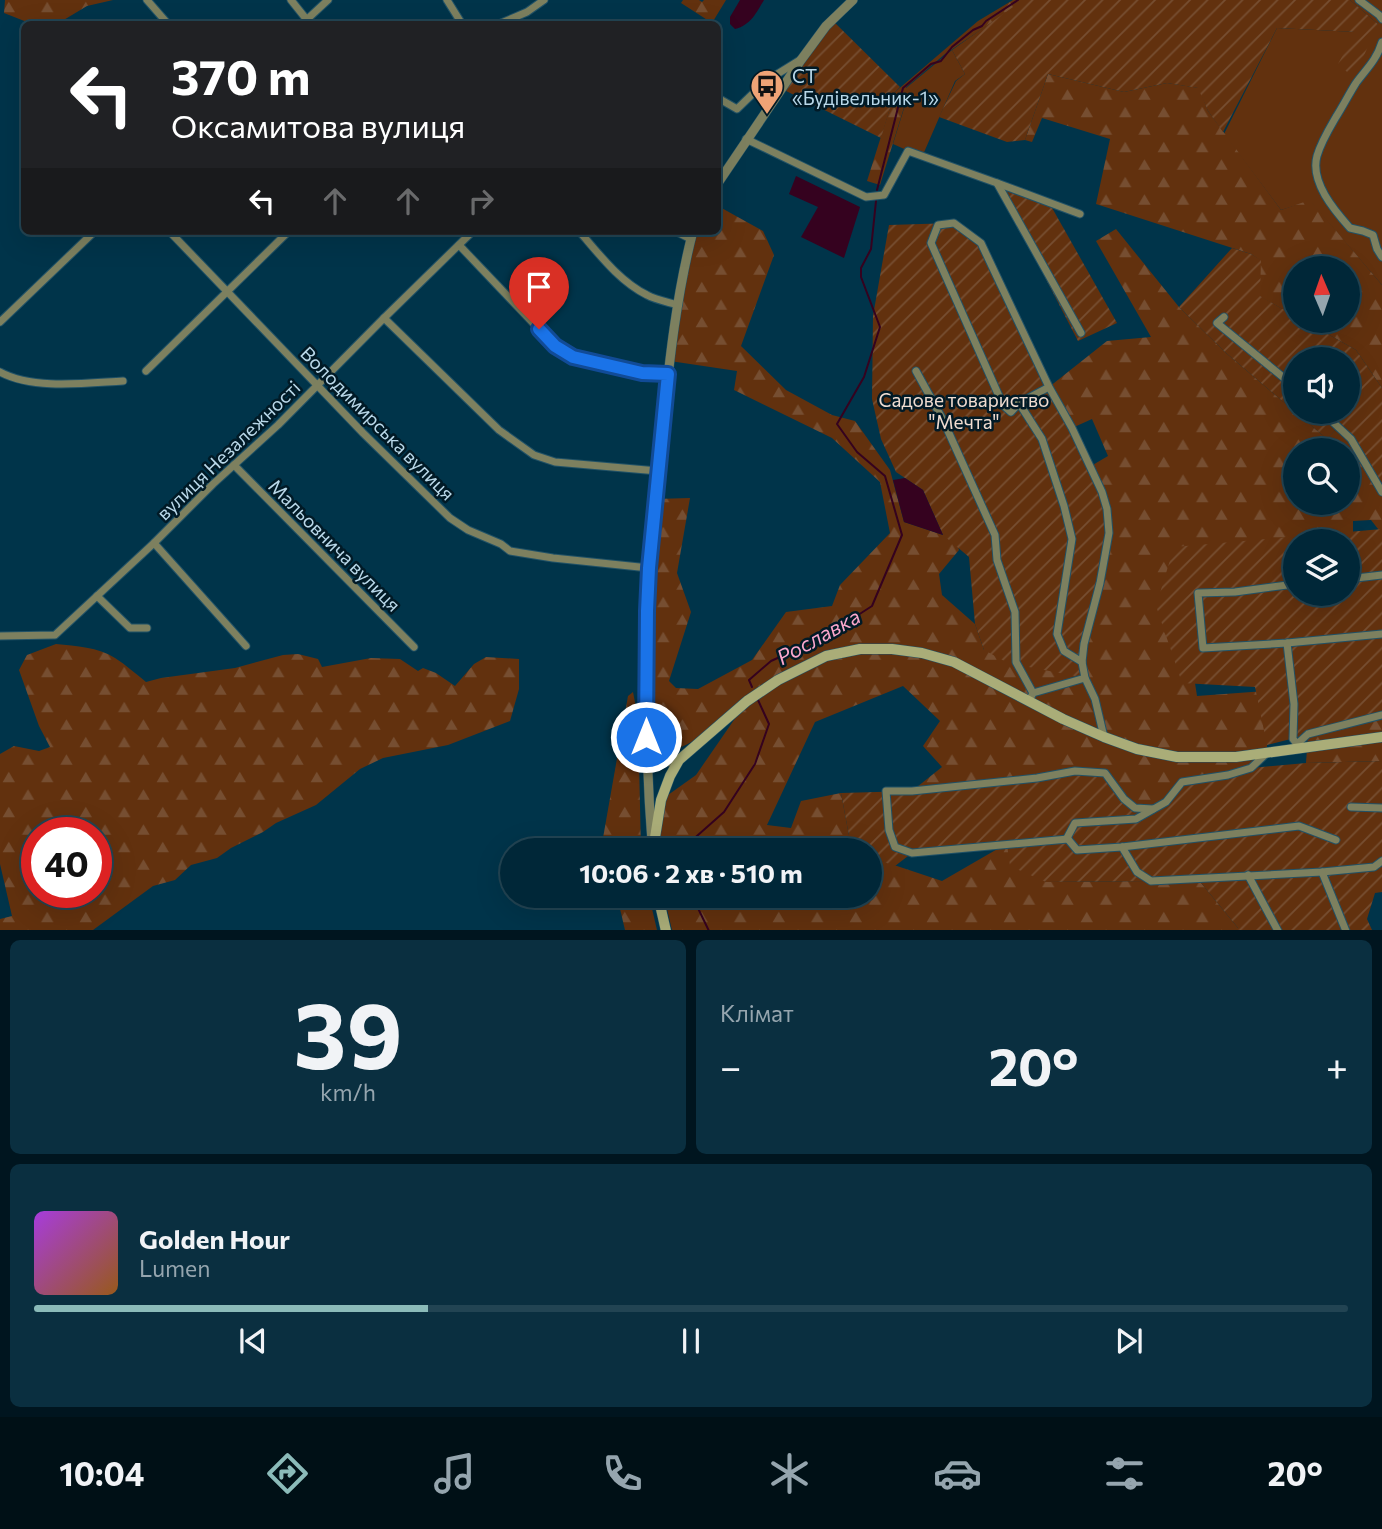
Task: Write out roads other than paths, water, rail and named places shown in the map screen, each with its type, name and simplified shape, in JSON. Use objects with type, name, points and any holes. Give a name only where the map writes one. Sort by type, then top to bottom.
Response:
[{"type":"main road","points":[[655,838],[661,800],[679,760],[747,701],[778,680],[827,656],[860,649],[922,653],[954,662],[1031,697],[1063,719],[1104,737],[1137,749],[1177,757],[1236,757],[1297,746],[1382,737]]},
{"type":"main road","points":[[661,908],[666,930]]},
{"type":"street","points":[[146,0],[165,21]]},
{"type":"street","points":[[291,0],[303,21]]},
{"type":"street","points":[[305,21],[328,0]]},
{"type":"street","points":[[447,0],[459,21]]},
{"type":"street","points":[[506,21],[527,12],[544,0]]},
{"type":"street","points":[[721,176],[826,26],[853,0]]},
{"type":"street","points":[[1359,0],[1382,19]]},
{"type":"street","points":[[1382,42],[1378,55],[1356,84],[1327,133],[1316,158],[1317,176],[1327,199],[1350,228],[1373,235],[1382,257]]},
{"type":"street","points":[[721,100],[737,109],[766,81],[801,60]]},
{"type":"street","points":[[746,139],[866,197],[884,195],[908,151],[1080,214]]},
{"type":"street","points":[[997,183],[1081,333]]},
{"type":"street","points":[[1049,387],[1019,403],[1011,412],[1003,405],[930,243],[938,225],[954,223],[981,243],[1102,492],[1109,533],[1082,662],[1104,737]]},
{"type":"street","points":[[0,322],[91,235]]},
{"type":"street","name":"Володимирська вулиця","points":[[173,235],[450,518],[510,551],[649,568]]},
{"type":"street","points":[[146,371],[285,235]]},
{"type":"street","name":"вулиця Незалежності","points":[[0,636],[55,635],[278,425],[470,235]]},
{"type":"street","points":[[583,235],[609,265],[636,288],[646,295],[678,305]]},
{"type":"street","points":[[652,838],[646,737],[649,568],[668,374],[692,235]]},
{"type":"street","points":[[459,245],[555,346],[573,357],[642,373],[668,374]]},
{"type":"street","points":[[1224,317],[1217,323],[1283,377]]},
{"type":"street","points":[[384,318],[499,430],[534,455],[555,462],[658,471]]},
{"type":"street","points":[[916,371],[943,420],[995,535],[997,559],[1015,612],[1016,662],[1031,697],[1085,678]]},
{"type":"street","points":[[0,372],[24,382],[123,381]]},
{"type":"street","points":[[1019,403],[1042,439],[1065,506],[1072,539],[1057,634],[1064,651],[1082,662]]},
{"type":"street","points":[[1335,424],[1351,439],[1382,492]]},
{"type":"street","name":"Мальовнича вулиця","points":[[234,465],[414,647]]},
{"type":"street","points":[[153,544],[246,646]]},
{"type":"street","points":[[1360,578],[1382,575]]},
{"type":"street","points":[[1283,586],[1235,592],[1198,593],[1203,648],[1382,634]]},
{"type":"street","points":[[97,596],[130,628],[147,628]]},
{"type":"street","points":[[1287,643],[1294,704],[1293,739],[1297,746],[1308,734],[1382,715]]},
{"type":"street","points":[[646,737],[652,750],[662,761],[679,760]]},
{"type":"street","points":[[1267,752],[1251,768],[1228,775],[1182,782],[1166,802],[1136,819],[1074,823],[1067,838],[1077,850],[1122,848],[1299,826],[1336,840]]},
{"type":"street","points":[[1068,839],[912,853],[895,846],[889,830],[886,792],[1023,779],[1075,771],[1105,773],[1124,799],[1135,808],[1153,809]]},
{"type":"street","points":[[1351,807],[1382,808]]},
{"type":"street","points":[[1122,848],[1137,872],[1151,881],[1322,872],[1374,867],[1382,861]]},
{"type":"street","points":[[1322,872],[1346,930]]},
{"type":"street","points":[[1248,875],[1278,930]]},
{"type":"waterway","name":"Рославка","points":[[877,190],[903,88],[931,64],[941,61],[952,47],[973,30],[1018,0]]},
{"type":"waterway","name":"Рославка","points":[[752,687],[749,680],[771,661],[824,637],[872,606],[902,535],[885,476],[857,452],[837,424],[864,377],[880,327],[861,277],[861,268],[871,249],[876,201]]},
{"type":"waterway","name":"Рославка","points":[[695,838],[724,812],[755,764],[769,724],[758,700]]},
{"type":"waterway","name":"Рославка","points":[[698,908],[709,930]]},
{"type":"place","name":"СТ «Будівельник-1»","points":[[767,116]]},
{"type":"park label","name":"Садове товариство \"Мечта\"","points":[[964,410]]}]
